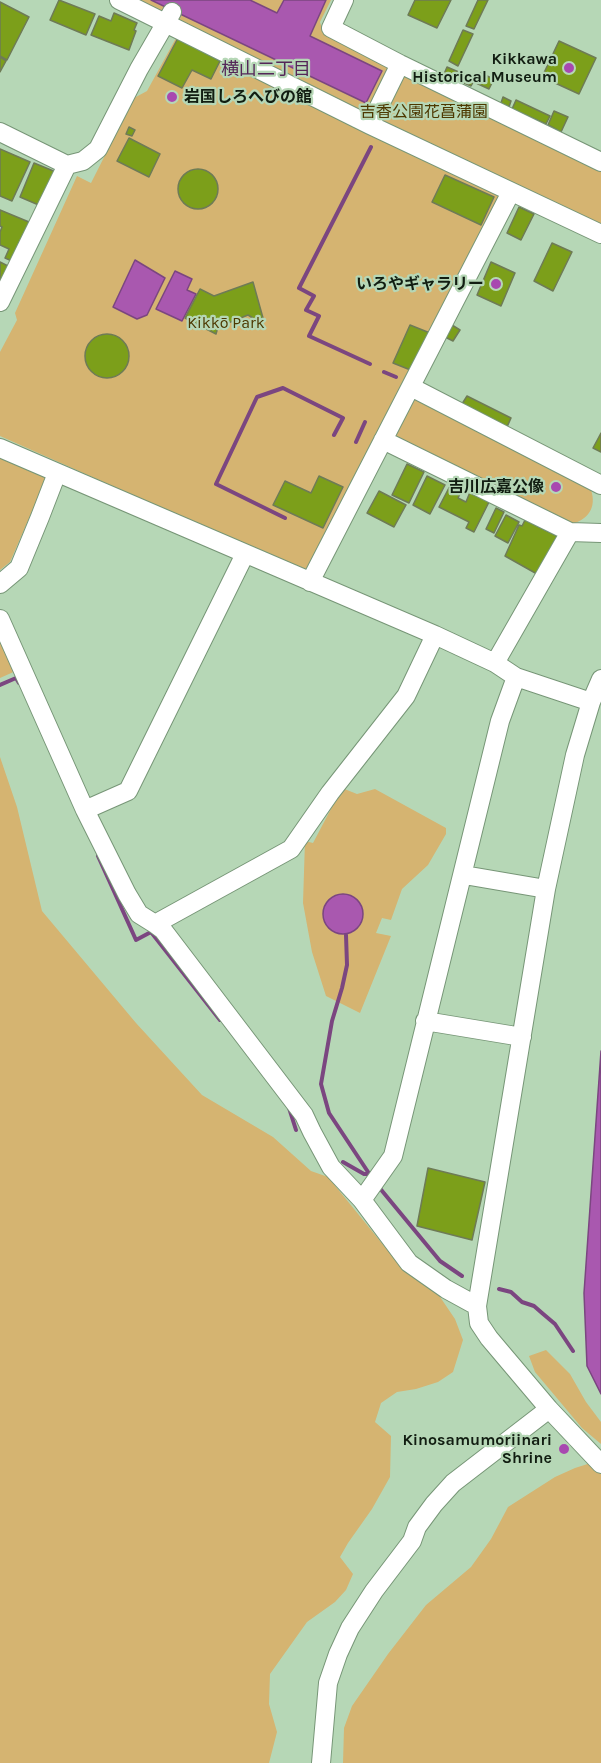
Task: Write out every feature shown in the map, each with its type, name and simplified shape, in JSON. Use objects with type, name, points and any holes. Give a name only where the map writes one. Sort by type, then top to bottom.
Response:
[{"type":"street","points":[[119,0],[170,18],[370,125],[601,234]]},
{"type":"street","points":[[344,0],[331,28],[601,162]]},
{"type":"street","points":[[0,132],[67,165],[83,161],[98,148],[170,18]]},
{"type":"street","points":[[370,125],[400,64]]},
{"type":"street","points":[[0,302],[67,165]]},
{"type":"street","points":[[310,582],[511,192]]},
{"type":"street","points":[[411,387],[601,485]]},
{"type":"street","points":[[382,440],[570,532],[601,533]]},
{"type":"street","points":[[0,448],[435,635],[495,663],[516,677],[591,702]]},
{"type":"street","points":[[0,584],[19,568],[57,473]]},
{"type":"street","points":[[495,663],[570,532]]},
{"type":"street","points":[[85,810],[128,791],[245,554]]},
{"type":"street","points":[[0,619],[85,810],[127,894],[140,914],[163,930],[304,1115],[331,1167],[362,1200],[409,1263],[446,1289],[477,1306]]},
{"type":"street","points":[[155,924],[291,849],[330,793],[406,696],[435,635]]},
{"type":"street","points":[[362,1200],[393,1156],[464,875],[500,721],[516,677]]},
{"type":"street","points":[[601,679],[591,702],[575,755],[546,889],[477,1306],[479,1323],[489,1338],[549,1409],[601,1464]]},
{"type":"street","points":[[464,875],[546,889]]},
{"type":"street","points":[[426,1021],[522,1037]]},
{"type":"street","points":[[321,1763],[328,1683],[350,1628],[411,1541],[417,1527],[453,1483],[549,1409]]},
{"type":"green space","points":[[119,0],[331,0],[320,22],[323,32],[385,62],[390,72],[367,114]]},
{"type":"green space","name":"Kikkō Park","points":[[176,38],[500,194],[306,572],[0,436],[0,352],[17,320],[15,313],[77,176],[91,183],[134,98],[147,91]]},
{"type":"green space","name":"吉香公園花菖蒲園","points":[[410,74],[601,169],[601,225],[379,120],[399,78]]},
{"type":"green space","points":[[420,399],[590,487],[593,500],[591,510],[584,518],[572,524],[398,440],[394,432],[412,400]]},
{"type":"green space","points":[[0,457],[47,477],[10,562],[0,570]]},
{"type":"green space","points":[[0,631],[18,670],[0,678]]},
{"type":"green space","points":[[0,757],[17,807],[42,911],[136,1023],[202,1095],[273,1137],[311,1171],[328,1177],[398,1263],[434,1288],[455,1319],[463,1340],[453,1372],[438,1382],[397,1392],[381,1403],[375,1422],[391,1436],[390,1477],[340,1557],[353,1574],[346,1590],[335,1602],[307,1622],[270,1674],[269,1704],[277,1732],[269,1763],[0,1763]]},
{"type":"green space","points":[[342,788],[357,794],[375,789],[446,828],[446,834],[428,865],[402,889],[391,920],[382,918],[376,933],[391,936],[360,1013],[326,996],[312,952],[303,903],[305,841],[313,843]]},
{"type":"green space","points":[[546,1350],[570,1374],[601,1422],[601,1444],[582,1428],[535,1372],[529,1356]]},
{"type":"green space","points":[[601,1451],[601,1763],[343,1763],[344,1728],[352,1706],[426,1605],[471,1567],[491,1539],[508,1507],[555,1477],[594,1462]]},
{"type":"shaded area","points":[[151,0],[250,0],[277,13],[284,0],[326,0],[310,36],[382,71],[366,103]]},
{"type":"shaded area","points":[[135,260],[165,278],[147,315],[137,319],[113,307]]},
{"type":"shaded area","points":[[175,271],[192,279],[187,290],[196,294],[182,321],[156,309]]},
{"type":"shaded area","points":[[343,894],[351,895],[357,900],[362,906],[362,922],[357,928],[351,933],[343,934],[335,933],[329,928],[324,922],[323,914],[324,906],[329,900],[335,895]]},
{"type":"shaded area","points":[[601,1051],[601,1394],[587,1366],[584,1293]]},
{"type":"building","points":[[59,0],[95,14],[86,35],[50,20]]},
{"type":"building","points":[[415,0],[451,0],[437,28],[408,15]]},
{"type":"building","points":[[478,0],[488,0],[474,29],[466,26]]},
{"type":"building","points":[[0,2],[29,17],[7,60],[0,56]]},
{"type":"building","points":[[114,13],[137,23],[129,50],[91,35],[99,16],[111,21]]},
{"type":"building","points":[[463,30],[473,34],[458,66],[449,61]]},
{"type":"building","points":[[178,38],[220,61],[211,79],[192,70],[182,88],[158,76]]},
{"type":"building","name":"Kikkawa Historical Museum","points":[[559,41],[596,58],[579,94],[542,77]]},
{"type":"building","points":[[0,57],[6,61],[0,72]]},
{"type":"building","points":[[447,67],[475,79],[471,86],[444,74]]},
{"type":"building","points":[[480,73],[494,79],[489,89],[476,83]]},
{"type":"building","points":[[503,97],[511,101],[509,107],[501,103]]},
{"type":"building","points":[[516,100],[550,116],[546,124],[512,109]]},
{"type":"building","points":[[554,111],[568,117],[561,132],[548,125]]},
{"type":"building","points":[[129,127],[135,130],[132,136],[126,134]]},
{"type":"building","points":[[129,138],[160,154],[149,177],[117,161]]},
{"type":"building","points":[[0,149],[30,162],[12,201],[0,196]]},
{"type":"building","points":[[34,163],[56,172],[41,206],[20,197]]},
{"type":"building","points":[[198,169],[206,170],[212,175],[217,181],[217,197],[212,203],[206,208],[198,209],[190,208],[184,203],[179,197],[178,189],[179,181],[184,175],[190,170]]},
{"type":"building","points":[[445,175],[494,197],[481,225],[432,202]]},
{"type":"building","points":[[519,207],[534,214],[521,240],[507,233]]},
{"type":"building","points":[[0,210],[29,222],[12,261],[5,258],[9,249],[0,245],[2,227],[0,226]]},
{"type":"building","points":[[552,243],[572,252],[553,291],[534,281]]},
{"type":"building","points":[[0,262],[14,269],[0,284]]},
{"type":"building","name":"いろやギャラリー","points":[[491,262],[515,273],[501,306],[477,295]]},
{"type":"building","points":[[253,282],[263,318],[256,320],[248,315],[218,327],[216,334],[185,318],[200,289],[214,296]]},
{"type":"building","points":[[410,325],[430,333],[413,371],[393,363]]},
{"type":"building","points":[[452,325],[460,330],[453,341],[445,337]]},
{"type":"building","points":[[107,334],[122,341],[129,356],[122,371],[107,378],[92,371],[85,356],[92,341]]},
{"type":"building","points":[[467,396],[511,418],[507,427],[462,404]]},
{"type":"building","points":[[601,433],[601,452],[593,448]]},
{"type":"building","points":[[407,464],[424,472],[409,503],[392,495]]},
{"type":"building","points":[[319,476],[343,487],[323,528],[273,505],[285,481],[311,493]]},
{"type":"building","points":[[427,476],[445,485],[430,514],[413,505]]},
{"type":"building","points":[[452,482],[463,488],[458,498],[466,502],[470,492],[489,502],[474,532],[466,528],[469,522],[439,507]]},
{"type":"building","points":[[379,491],[406,505],[394,527],[367,513]]},
{"type":"building","points":[[496,508],[504,512],[494,533],[486,529]]},
{"type":"building","points":[[506,515],[519,522],[508,543],[495,536]]},
{"type":"building","points":[[525,520],[557,536],[537,574],[505,556],[519,525],[522,526]]},
{"type":"building","points":[[428,1168],[485,1182],[472,1240],[417,1226]]},
{"type":"waterway","points":[[370,364],[309,336],[319,316],[306,310],[314,296],[299,288],[371,147]]},
{"type":"waterway","points":[[384,372],[396,377]]},
{"type":"waterway","points":[[285,518],[216,484],[257,397],[283,388],[343,418],[334,435]]},
{"type":"waterway","points":[[356,442],[365,422]]},
{"type":"waterway","points":[[0,685],[16,678],[19,683]]},
{"type":"waterway","points":[[98,856],[136,940],[151,932],[220,1020]]},
{"type":"waterway","points":[[346,935],[347,965],[332,1021],[321,1084],[329,1113],[372,1178]]},
{"type":"waterway","points":[[289,1108],[296,1130]]},
{"type":"waterway","points":[[343,1162],[364,1174],[369,1174]]},
{"type":"waterway","points":[[378,1186],[440,1261],[462,1276]]},
{"type":"waterway","points":[[499,1289],[511,1292],[522,1302],[534,1306],[555,1324],[573,1351]]},
{"type":"place","name":"Kikkawa Historical Museum","points":[[569,68]]},
{"type":"place","name":"岩国しろへびの館","points":[[172,97]]},
{"type":"place","name":"いろやギャラリー","points":[[496,284]]},
{"type":"place","name":"吉川広嘉公像","points":[[556,487]]},
{"type":"place","name":"Kinosamumoriinari Shrine","points":[[564,1449]]},
{"type":"district","name":"横山二丁目","points":[[266,70]]}]
